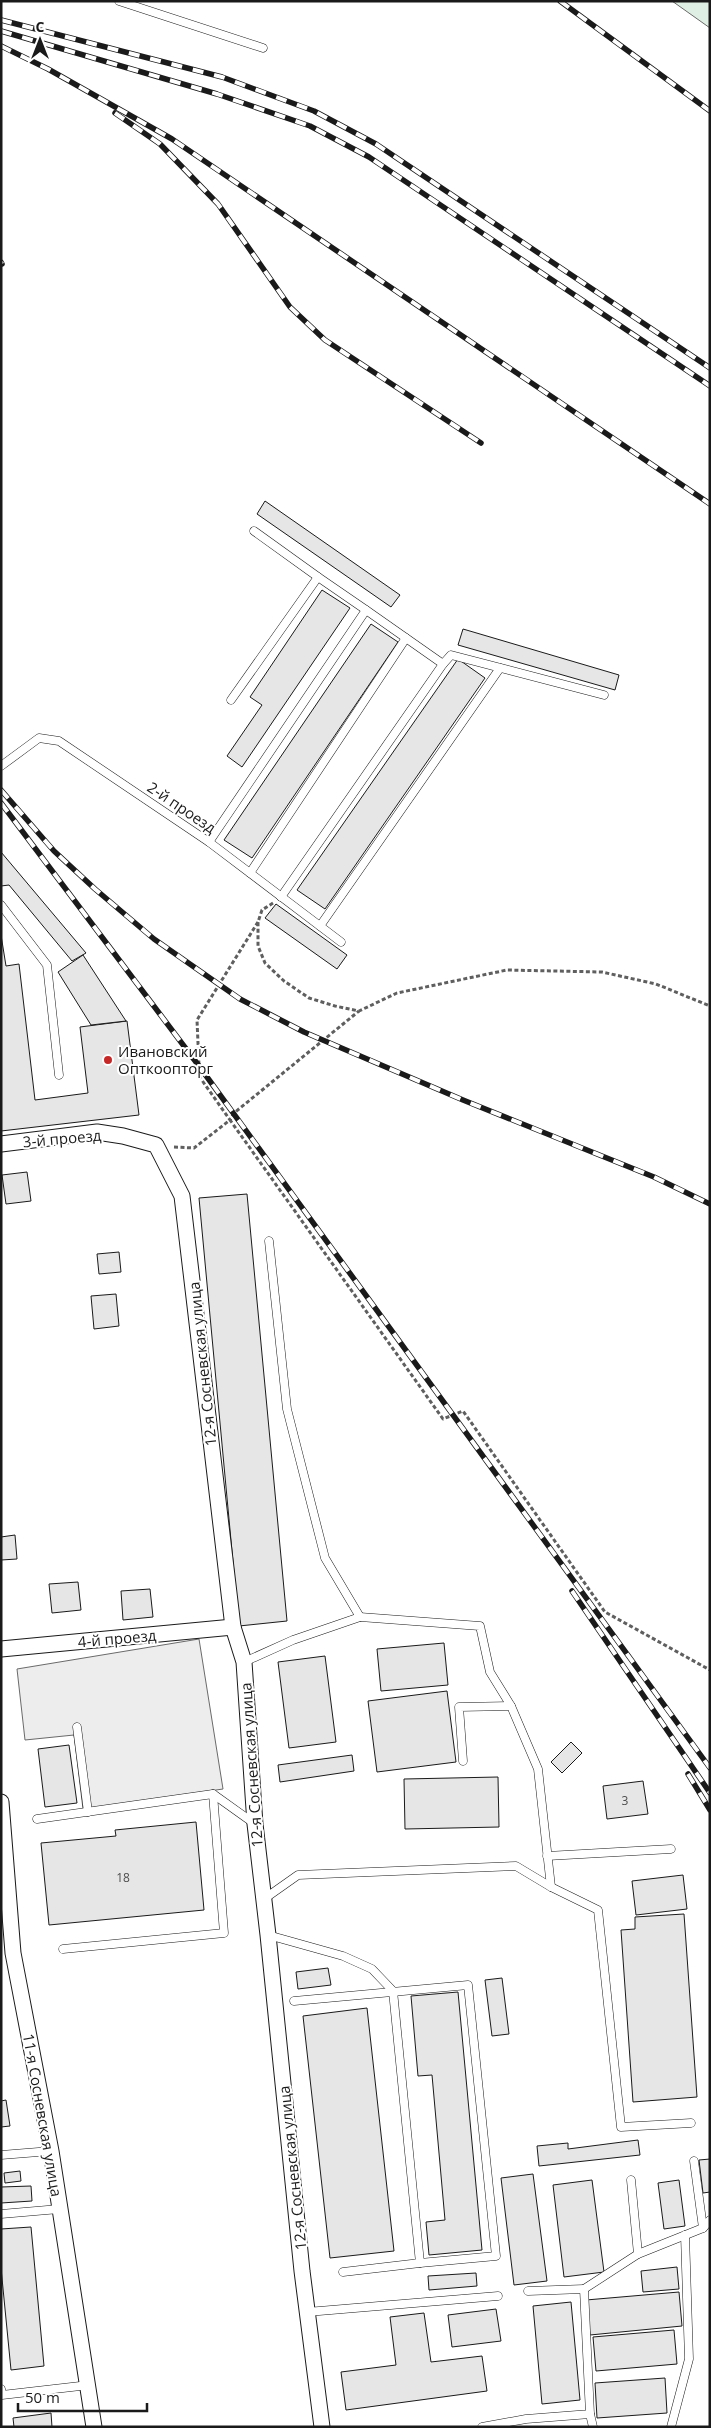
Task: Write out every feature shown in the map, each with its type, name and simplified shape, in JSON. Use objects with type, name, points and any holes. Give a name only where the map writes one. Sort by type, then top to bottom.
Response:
[{"type":"street","name":"3-й проезд","points":[[1,1144],[97,1132],[123,1136],[156,1146]]},
{"type":"street","name":"12-я Сосневская улица","points":[[156,1146],[182,1196],[233,1627],[244,1662],[255,1824],[307,2312],[322,2427]]},
{"type":"street","name":"4-й проезд","points":[[1,1649],[233,1627]]},
{"type":"street","name":"11-я Сосневская улица","points":[[1,1802],[13,1953],[51,2150],[94,2427]]},
{"type":"lane","points":[[119,1],[263,48]]},
{"type":"lane","points":[[254,531],[443,664]]},
{"type":"lane","points":[[231,700],[318,577]]},
{"type":"lane","points":[[209,842],[366,610]]},
{"type":"lane","points":[[250,873],[406,638]]},
{"type":"lane","points":[[281,897],[451,655],[604,695]]},
{"type":"lane","points":[[320,926],[500,668]]},
{"type":"lane","name":"2-й проезд","points":[[1,766],[39,738],[59,741],[209,842],[341,942]]},
{"type":"lane","points":[[1,905],[47,965],[59,1075]]},
{"type":"lane","points":[[269,1241],[287,1409],[325,1558],[360,1617]]},
{"type":"lane","points":[[244,1662],[293,1640],[360,1617],[480,1626],[490,1672],[511,1706],[538,1769],[551,1888]]},
{"type":"lane","points":[[463,1761],[459,1707],[511,1706]]},
{"type":"lane","points":[[77,1727],[88,1812]]},
{"type":"lane","points":[[37,1819],[213,1794],[255,1824]]},
{"type":"lane","points":[[63,1949],[224,1933],[213,1794]]},
{"type":"lane","points":[[547,1856],[670,1849]]},
{"type":"lane","points":[[264,1899],[298,1875],[516,1866],[551,1888],[598,1910],[621,2127],[691,2123]]},
{"type":"lane","points":[[268,1936],[343,1956],[372,1969],[393,1991],[420,2263]]},
{"type":"lane","points":[[294,2001],[468,1985],[496,2256],[343,2272]]},
{"type":"lane","points":[[1,2155],[51,2150]]},
{"type":"lane","points":[[694,2162],[703,2228]]},
{"type":"lane","points":[[630,2180],[638,2254]]},
{"type":"lane","points":[[1,2214],[59,2209]]},
{"type":"lane","points":[[528,2291],[584,2289],[638,2254],[703,2228],[710,2220]]},
{"type":"lane","points":[[671,2427],[689,2359],[684,2235]]},
{"type":"lane","points":[[584,2289],[590,2414],[593,2427]]},
{"type":"lane","points":[[307,2312],[498,2296]]},
{"type":"lane","points":[[2,2393],[88,2385]]},
{"type":"lane","points":[[482,2427],[590,2414]]},
{"type":"path","points":[[281,897],[262,910],[258,922],[197,1020],[199,1066],[194,1069],[443,1419],[463,1411],[605,1612],[710,1670]]},
{"type":"path","points":[[258,922],[258,946],[265,963],[284,981],[309,998],[359,1011]]},
{"type":"path","points":[[156,1146],[194,1148],[359,1011],[397,993],[507,970],[602,972],[656,984],[710,1006]]},
{"type":"green space","points":[[672,1],[710,1],[710,28]]},
{"type":"shaded area","points":[[199,1639],[223,1789],[83,1809],[74,1735],[25,1740],[17,1669]]},
{"type":"building","points":[[265,501],[400,595],[391,607],[257,514]]},
{"type":"building","points":[[322,590],[350,608],[242,767],[227,756],[262,705],[250,697]]},
{"type":"building","points":[[371,624],[398,642],[252,858],[224,840]]},
{"type":"building","points":[[463,629],[619,675],[615,690],[458,645]]},
{"type":"building","points":[[458,659],[485,678],[325,909],[297,890]]},
{"type":"building","points":[[1,852],[86,953],[72,961],[9,885],[1,886]]},
{"type":"building","points":[[276,904],[347,955],[337,969],[265,918]]},
{"type":"building","name":"Ивановский Опткоопторг","points":[[1,935],[6,966],[19,964],[35,1100],[88,1093],[80,1027],[127,1021],[139,1115],[1,1131]]},
{"type":"building","points":[[83,955],[126,1021],[91,1025],[58,972]]},
{"type":"building","points":[[27,1172],[31,1201],[6,1204],[2,1175]]},
{"type":"building","points":[[247,1194],[287,1621],[239,1626],[199,1198]]},
{"type":"building","points":[[119,1252],[121,1272],[99,1274],[97,1254]]},
{"type":"building","points":[[116,1294],[119,1326],[94,1329],[91,1296]]},
{"type":"building","points":[[15,1535],[17,1559],[1,1560],[1,1537]]},
{"type":"building","points":[[78,1582],[81,1610],[52,1613],[49,1584]]},
{"type":"building","points":[[150,1589],[153,1617],[123,1620],[121,1591]]},
{"type":"building","points":[[444,1643],[448,1685],[381,1691],[377,1649]]},
{"type":"building","points":[[325,1656],[336,1742],[289,1748],[278,1662]]},
{"type":"building","points":[[447,1691],[456,1762],[377,1772],[368,1701]]},
{"type":"building","points":[[571,1742],[582,1753],[562,1773],[551,1762]]},
{"type":"building","points":[[69,1745],[77,1803],[45,1807],[38,1749]]},
{"type":"building","points":[[352,1755],[354,1771],[280,1782],[278,1765]]},
{"type":"building","points":[[498,1777],[499,1827],[405,1829],[404,1779]]},
{"type":"building","points":[[643,1781],[648,1814],[607,1819],[603,1786]]},
{"type":"building","points":[[196,1822],[204,1910],[49,1925],[41,1843],[116,1836],[115,1830]]},
{"type":"building","points":[[683,1875],[687,1909],[636,1915],[632,1881]]},
{"type":"building","points":[[684,1914],[697,2097],[633,2102],[621,1930],[635,1929],[635,1917]]},
{"type":"building","points":[[328,1968],[331,1985],[298,1989],[296,1972]]},
{"type":"building","points":[[502,1978],[509,2034],[492,2036],[485,1980]]},
{"type":"building","points":[[458,1992],[482,2250],[429,2255],[426,2222],[445,2220],[432,2075],[418,2076],[411,1996]]},
{"type":"building","points":[[367,2008],[394,2251],[330,2258],[303,2016]]},
{"type":"building","points":[[6,2100],[10,2126],[1,2127],[1,2101]]},
{"type":"building","points":[[638,2140],[640,2155],[539,2166],[537,2146],[568,2143],[568,2149]]},
{"type":"building","points":[[710,2159],[710,2192],[703,2193],[699,2160]]},
{"type":"building","points":[[20,2171],[21,2181],[5,2183],[4,2173]]},
{"type":"building","points":[[533,2174],[547,2281],[514,2285],[501,2178]]},
{"type":"building","points":[[592,2180],[604,2272],[564,2277],[553,2185]]},
{"type":"building","points":[[679,2180],[685,2226],[664,2229],[658,2183]]},
{"type":"building","points":[[31,2186],[32,2201],[1,2203],[1,2187]]},
{"type":"building","points":[[31,2227],[44,2366],[11,2370],[1,2268],[1,2229]]},
{"type":"building","points":[[677,2267],[679,2289],[643,2292],[641,2271]]},
{"type":"building","points":[[476,2273],[477,2286],[429,2290],[428,2276]]},
{"type":"building","points":[[679,2292],[682,2326],[590,2335],[586,2300]]},
{"type":"building","points":[[571,2302],[580,2400],[542,2404],[533,2306]]},
{"type":"building","points":[[496,2309],[501,2341],[452,2347],[448,2315]]},
{"type":"building","points":[[424,2313],[431,2362],[482,2356],[487,2391],[346,2410],[341,2372],[396,2365],[390,2317]]},
{"type":"building","points":[[674,2330],[677,2364],[596,2371],[593,2337]]},
{"type":"building","points":[[665,2378],[667,2413],[597,2418],[595,2383]]},
{"type":"building","points":[[51,2413],[52,2427],[14,2427],[13,2418]]},
{"type":"railway","points":[[560,1],[710,111]]},
{"type":"railway","points":[[1,20],[222,77],[314,111],[376,144],[710,368]]},
{"type":"railway","points":[[1,31],[217,94],[310,126],[369,157],[710,386]]},
{"type":"railway","points":[[1,46],[48,69],[172,139],[710,504]]},
{"type":"railway","points":[[115,113],[160,144],[218,204],[290,307],[325,340],[481,443]]},
{"type":"railway","points":[[1,790],[54,851],[95,889],[154,939],[240,999],[304,1032],[463,1100],[654,1177],[710,1204]]},
{"type":"railway","points":[[1,803],[199,1066],[710,1768]]},
{"type":"railway","points":[[572,1591],[710,1793]]},
{"type":"railway","points":[[688,1774],[710,1810]]},
{"type":"place","name":"Ивановский Опткоопторг","points":[[108,1060]]}]
